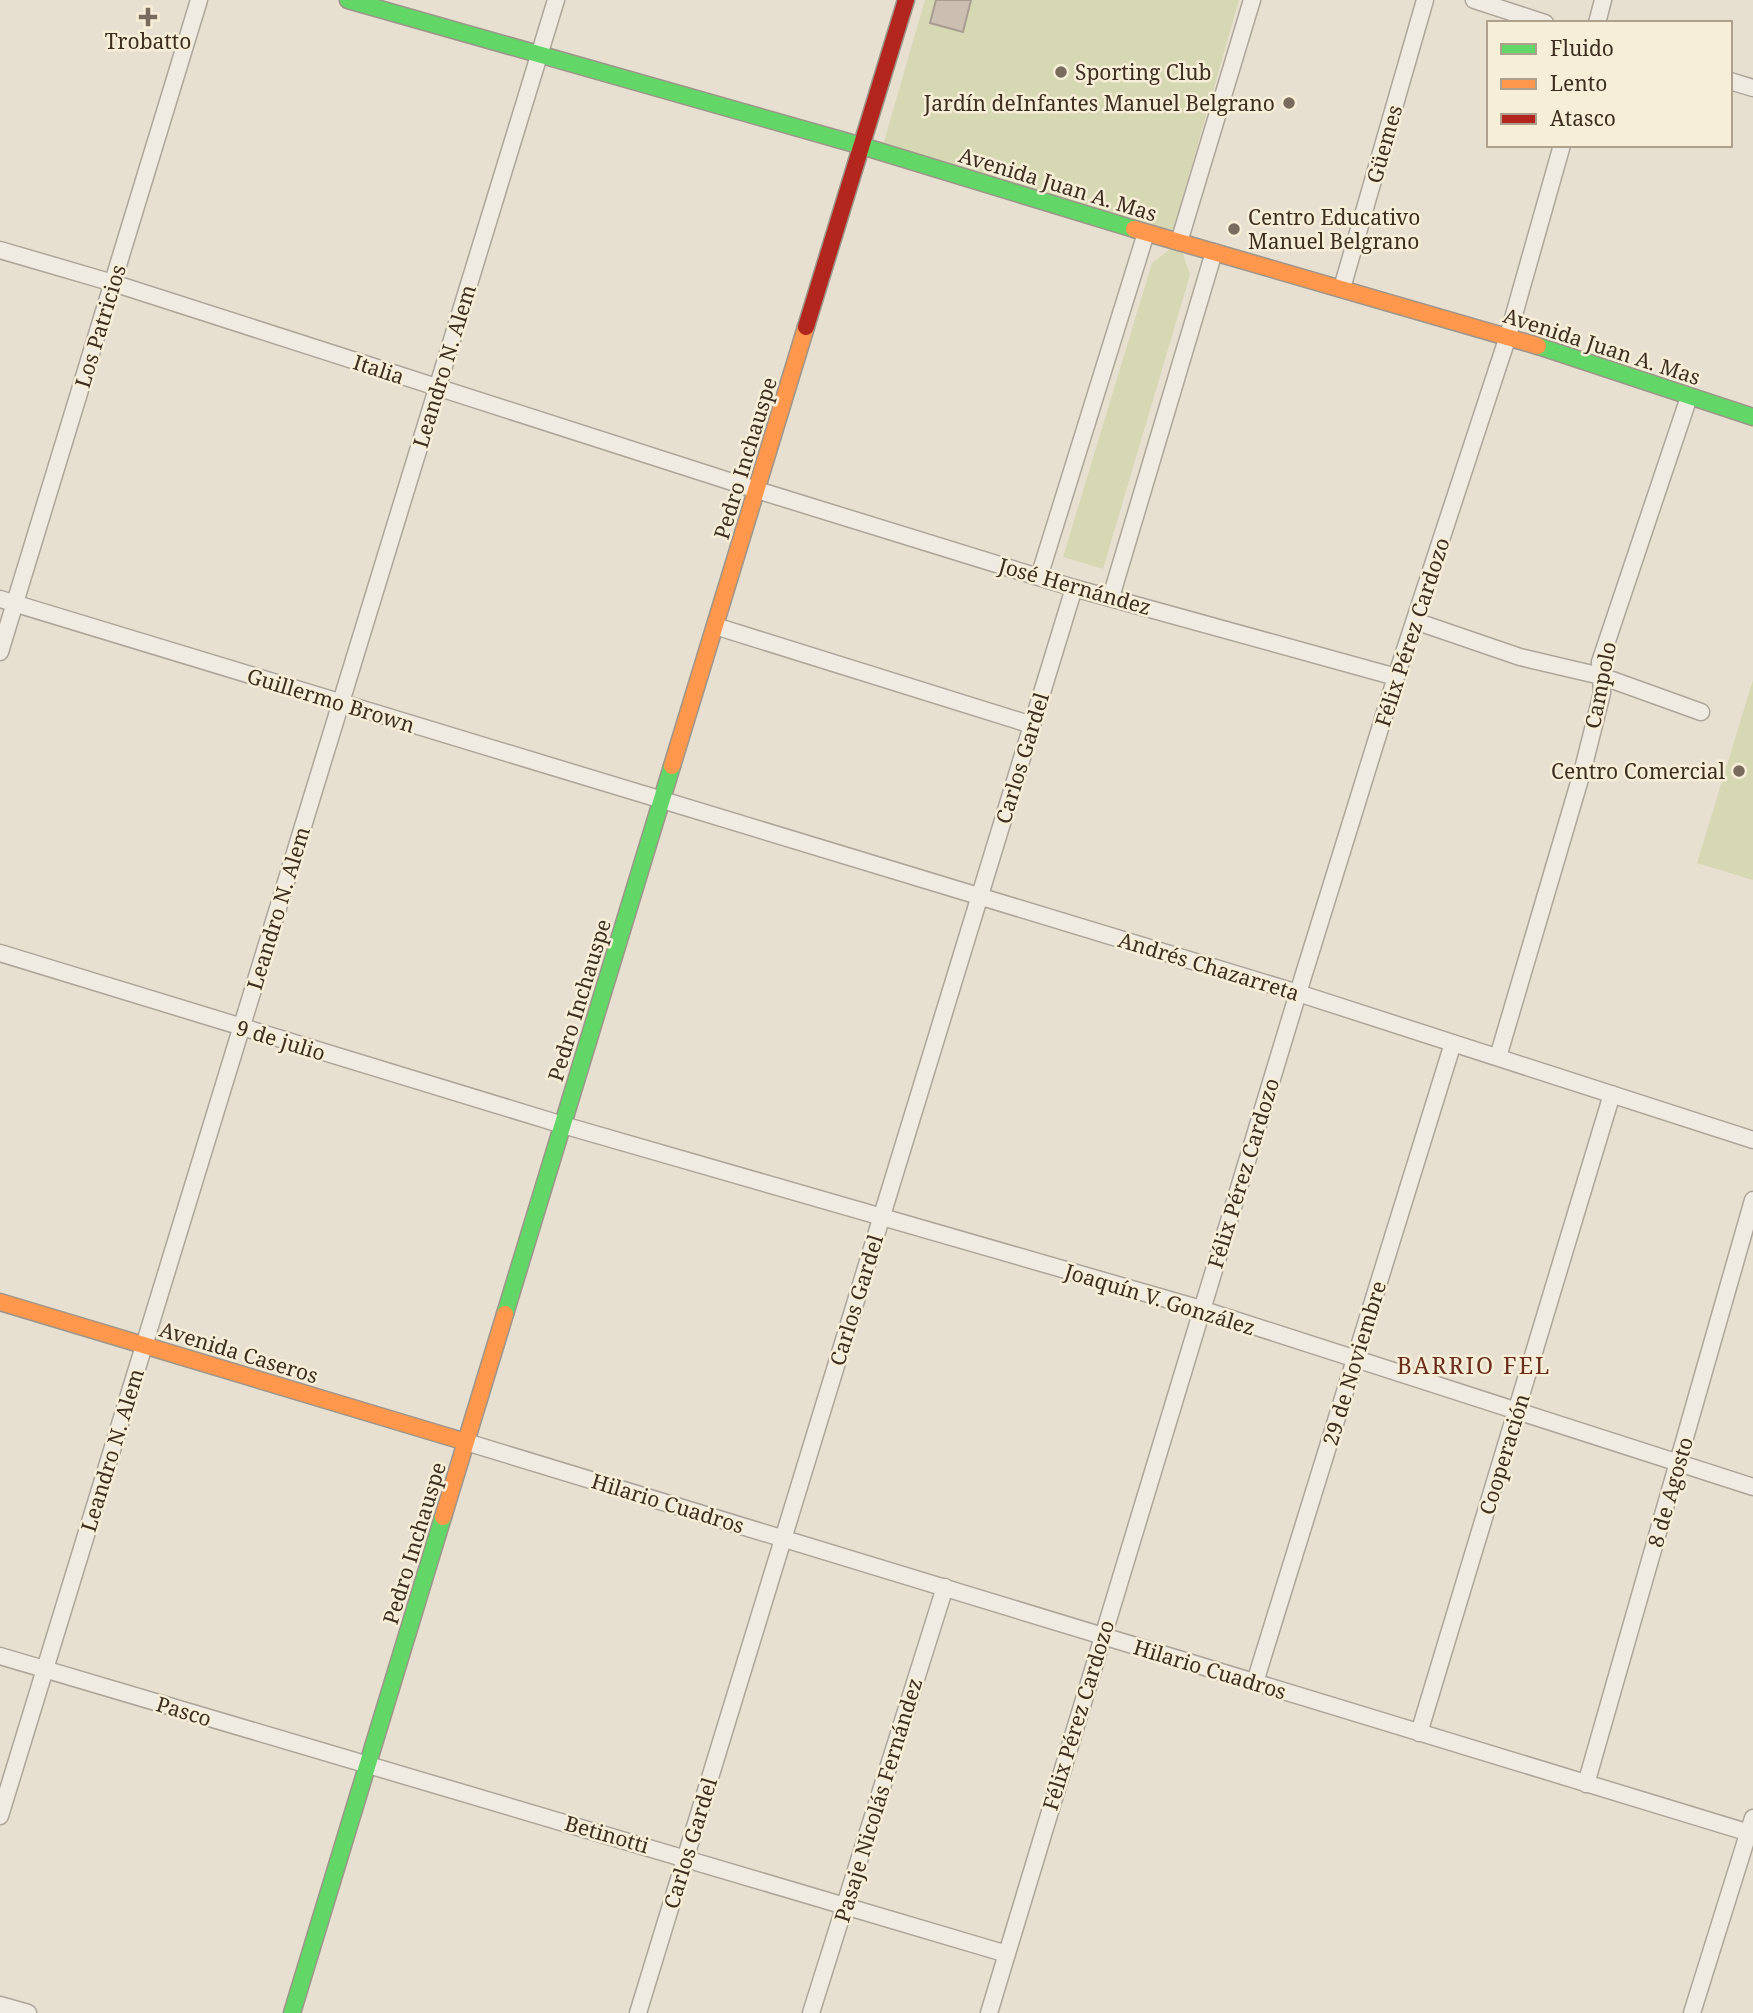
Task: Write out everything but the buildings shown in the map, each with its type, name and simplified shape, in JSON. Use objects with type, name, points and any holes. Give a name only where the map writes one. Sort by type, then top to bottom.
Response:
[{"type":"street","name":"Los Patricios","points":[[0,652],[7,601],[113,283],[199,0]]},
{"type":"street","name":"Avenida Juan A. Mas","points":[[348,0],[862,146],[1146,233],[1508,336],[1753,417]]},
{"type":"street","name":"Leandro N. Alem","points":[[0,1816],[556,0]]},
{"type":"street","name":"Pedro Inchauspe","points":[[292,2013],[906,0]]},
{"type":"street","points":[[1179,242],[1252,0]]},
{"type":"street","name":"Güemes","points":[[1342,288],[1425,0]]},
{"type":"street","points":[[1474,0],[1539,21]]},
{"type":"street","points":[[1598,21],[1603,0]]},
{"type":"street","points":[[1732,82],[1753,88]]},
{"type":"street","name":"Félix Pérez Cardozo","points":[[989,2013],[1298,993],[1396,677],[1508,336],[1561,147]]},
{"type":"street","points":[[1039,577],[1146,233]]},
{"type":"street","name":"Italia","points":[[0,250],[113,283],[757,490]]},
{"type":"street","points":[[1111,597],[1214,252]]},
{"type":"street","name":"Campolo","points":[[1497,1057],[1583,769],[1602,693],[1600,662],[1689,397]]},
{"type":"street","name":"José Hernández","points":[[757,490],[1074,588],[1396,677]]},
{"type":"street","name":"Carlos Gardel","points":[[638,2013],[1074,588]]},
{"type":"street","name":"Guillermo Brown","points":[[7,601],[662,800]]},
{"type":"street","points":[[1415,621],[1520,657],[1601,677],[1701,712]]},
{"type":"street","points":[[715,626],[1032,725]]},
{"type":"street","name":"Andrés Chazarreta","points":[[662,800],[1298,993],[1753,1140]]},
{"type":"street","name":"9 de julio","points":[[0,953],[563,1125]]},
{"type":"street","name":"29 de Noviembre","points":[[1255,1682],[1453,1043]]},
{"type":"street","name":"Cooperación","points":[[1419,1733],[1612,1094]]},
{"type":"street","name":"Joaquín V. González","points":[[563,1125],[1201,1310],[1753,1487]]},
{"type":"street","name":"8 de Agosto","points":[[1586,1784],[1753,1200]]},
{"type":"street","name":"Avenida Caseros","points":[[0,1302],[466,1442]]},
{"type":"street","name":"Hilario Cuadros","points":[[466,1442],[1586,1784],[1751,1828]]},
{"type":"street","name":"Pasaje Nicolás Fernández","points":[[811,2013],[945,1587]]},
{"type":"street","name":"Pasco","points":[[0,1656],[368,1766]]},
{"type":"street","name":"Betinotti","points":[[368,1766],[686,1857],[1007,1954]]},
{"type":"street","points":[[1692,2013],[1751,1828]]},
{"type":"street","points":[[0,2005],[28,2013]]},
{"type":"green space","name":"Sporting Club","points":[[925,0],[1239,0],[1173,232],[883,145]]},
{"type":"green space","points":[[1179,242],[1190,275],[1103,569],[1063,557],[1152,263]]},
{"type":"green space","name":"Centro Comercial","points":[[1753,680],[1753,880],[1697,863]]},
{"type":"traffic: fast","points":[[348,0],[862,146],[1134,229]]},
{"type":"traffic: fast","points":[[1538,346],[1753,417]]},
{"type":"traffic: fast","points":[[505,1314],[672,766]]},
{"type":"traffic: fast","points":[[292,2013],[443,1517]]},
{"type":"traffic: slow","points":[[1134,229],[1538,346]]},
{"type":"traffic: slow","points":[[672,766],[806,327]]},
{"type":"traffic: slow","points":[[0,1302],[466,1442]]},
{"type":"traffic: slow","points":[[443,1517],[505,1314]]},
{"type":"traffic: jam","points":[[806,327],[906,0]]},
{"type":"place","name":"Trobatto","points":[[148,17]]},
{"type":"place","name":"Sporting Club","points":[[1061,72]]},
{"type":"place","name":"Jardín deInfantes Manuel Belgrano","points":[[1289,103]]},
{"type":"place","name":"Centro Educativo Manuel Belgrano","points":[[1234,229]]},
{"type":"place","name":"Centro Comercial","points":[[1739,771]]},
{"type":"district","name":"BARRIO FEL","points":[[1474,1365]]}]
